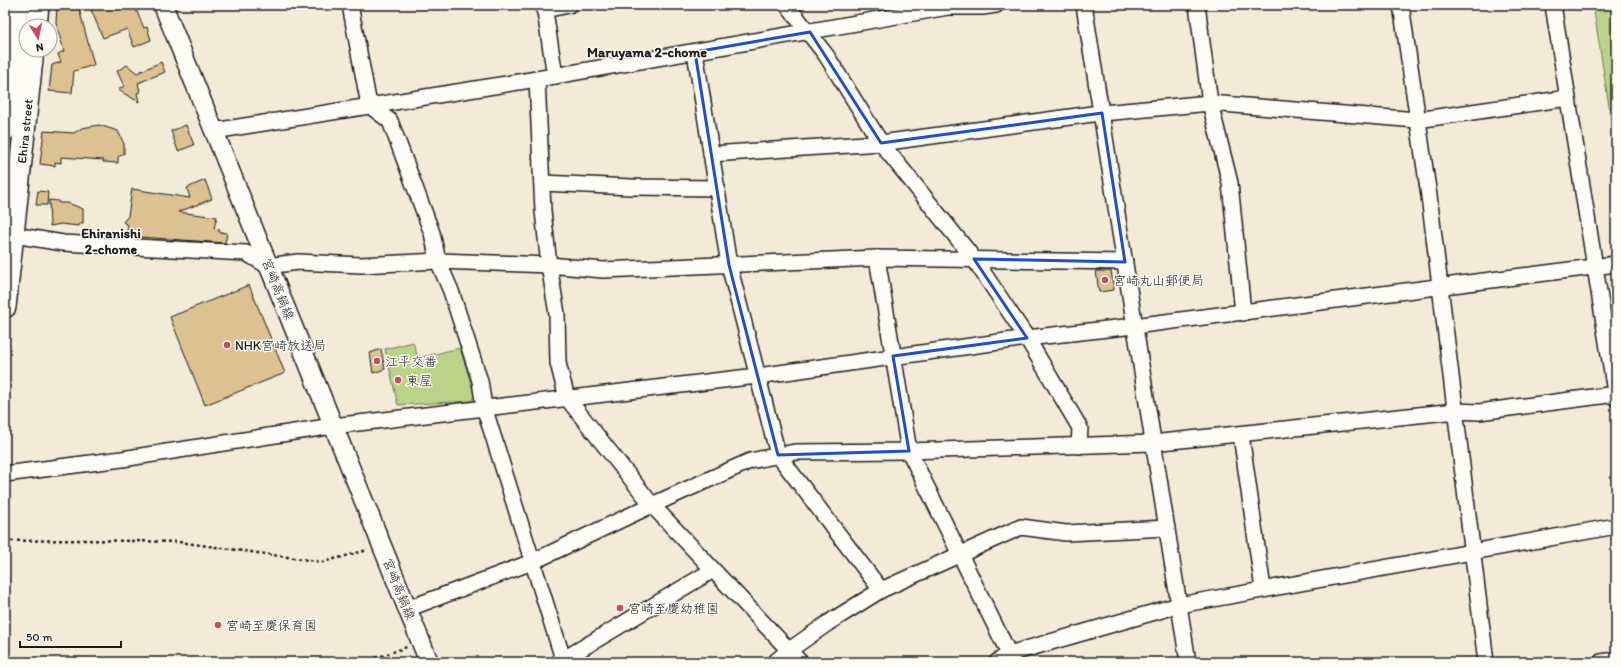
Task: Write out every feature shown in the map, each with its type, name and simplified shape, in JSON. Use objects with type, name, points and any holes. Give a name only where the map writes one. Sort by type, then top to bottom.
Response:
[{"type":"highway","name":"Ehira street","points":[[5,130],[17,5]]},
{"type":"highway","points":[[37,18],[38,5]]},
{"type":"highway","name":"Ehira street","points":[[5,307],[10,236],[32,58]]},
{"type":"main road","name":"宮崎高鍋線","points":[[163,5],[429,662]]},
{"type":"street","points":[[350,5],[369,105],[390,121],[432,233],[438,261],[451,290],[480,381],[484,407],[562,661],[713,570]]},
{"type":"street","points":[[555,76],[544,8],[569,5]]},
{"type":"street","points":[[787,5],[826,54],[881,143],[974,259],[1027,338],[1080,428],[1079,446]]},
{"type":"street","points":[[1084,5],[1152,443],[1188,662]]},
{"type":"street","points":[[1197,5],[1210,103],[1230,183],[1243,312]]},
{"type":"street","points":[[1401,5],[1440,287],[1486,662]]},
{"type":"street","points":[[407,609],[532,562],[652,505],[750,461],[795,452],[909,451],[1152,443],[1241,435],[1456,411],[1479,412],[1616,396],[1553,5]]},
{"type":"street","points":[[214,131],[555,76],[948,8],[987,6]]},
{"type":"street","points":[[695,52],[729,265],[778,455],[880,590]]},
{"type":"street","points":[[537,79],[542,183],[549,265],[557,314],[558,363],[567,398],[652,505],[800,662]]},
{"type":"street","points":[[711,154],[881,143],[1102,114],[1210,103],[1417,120],[1568,98]]},
{"type":"street","points":[[542,183],[632,187],[717,188]]},
{"type":"street","points":[[10,236],[63,243],[246,253],[268,266],[298,262],[362,265],[438,261],[549,265],[603,270],[877,258],[1125,262]]},
{"type":"street","points":[[877,258],[909,451],[961,553],[1006,659],[1179,605],[1616,526]]},
{"type":"street","points":[[5,474],[122,460],[333,426],[757,376],[1027,338],[1134,326],[1616,264]]},
{"type":"street","points":[[1241,435],[1263,589]]},
{"type":"street","points":[[775,662],[788,651],[880,590],[1021,527],[1066,533],[1167,528]]},
{"type":"street","points":[[1601,662],[1616,660]]},
{"type":"path","points":[[5,541],[85,540],[179,542],[323,562],[382,546]]},
{"type":"path","points":[[364,662],[420,642]]},
{"type":"highlighted area","points":[[810,32],[881,143],[1102,113],[1125,262],[974,259],[1027,338],[893,356],[909,451],[778,455],[729,265],[695,52]]},
{"type":"green space","points":[[1593,5],[1616,5],[1616,150]]},
{"type":"green space","points":[[413,342],[418,358],[460,348],[473,390],[474,396],[471,401],[398,405],[385,349]]},
{"type":"building","points":[[57,5],[78,5],[94,65],[74,71],[72,93],[49,91],[52,65],[61,62],[58,54],[64,51],[58,30],[58,18],[56,18]]},
{"type":"building","points":[[89,5],[134,5],[144,28],[147,27],[151,40],[134,47],[127,29],[103,38]]},
{"type":"building","points":[[161,62],[165,72],[138,83],[140,92],[137,93],[139,102],[118,90],[124,86],[117,71],[127,65],[137,73]]},
{"type":"building","points":[[99,125],[118,131],[124,144],[124,154],[118,157],[118,163],[103,162],[103,160],[61,157],[61,163],[55,162],[55,166],[40,164],[44,131],[74,133],[82,128]]},
{"type":"building","points":[[186,125],[194,145],[178,151],[171,131]]},
{"type":"building","points":[[205,180],[212,199],[178,212],[217,217],[214,228],[219,229],[219,232],[227,233],[225,243],[126,236],[128,225],[123,222],[128,216],[132,189],[190,198],[187,188]]},
{"type":"building","points":[[38,191],[48,192],[47,205],[36,205]]},
{"type":"building","points":[[49,200],[58,201],[59,203],[68,203],[83,209],[83,223],[80,223],[79,226],[61,224],[50,226]]},
{"type":"building","name":"宮崎丸山郵便局","points":[[1096,271],[1111,271],[1114,290],[1099,292]]},
{"type":"building","name":"NHK宮崎放送局","points":[[249,285],[285,373],[205,405],[170,317]]},
{"type":"building","name":"江平交番","points":[[381,349],[385,369],[373,373],[370,353]]},
{"type":"place","name":"宮崎丸山郵便局","points":[[1105,280]]},
{"type":"place","name":"NHK宮崎放送局","points":[[227,345]]},
{"type":"place","name":"江平交番","points":[[377,361]]},
{"type":"place","name":"東屋","points":[[398,380]]},
{"type":"place","name":"宮崎至慶幼稚園","points":[[620,608]]},
{"type":"place","name":"宮崎至慶保育園","points":[[218,625]]},
{"type":"district","name":"Maruyama 2-chome","points":[[647,52]]},
{"type":"district","name":"Ehiranishi 2-chome","points":[[111,242]]}]
